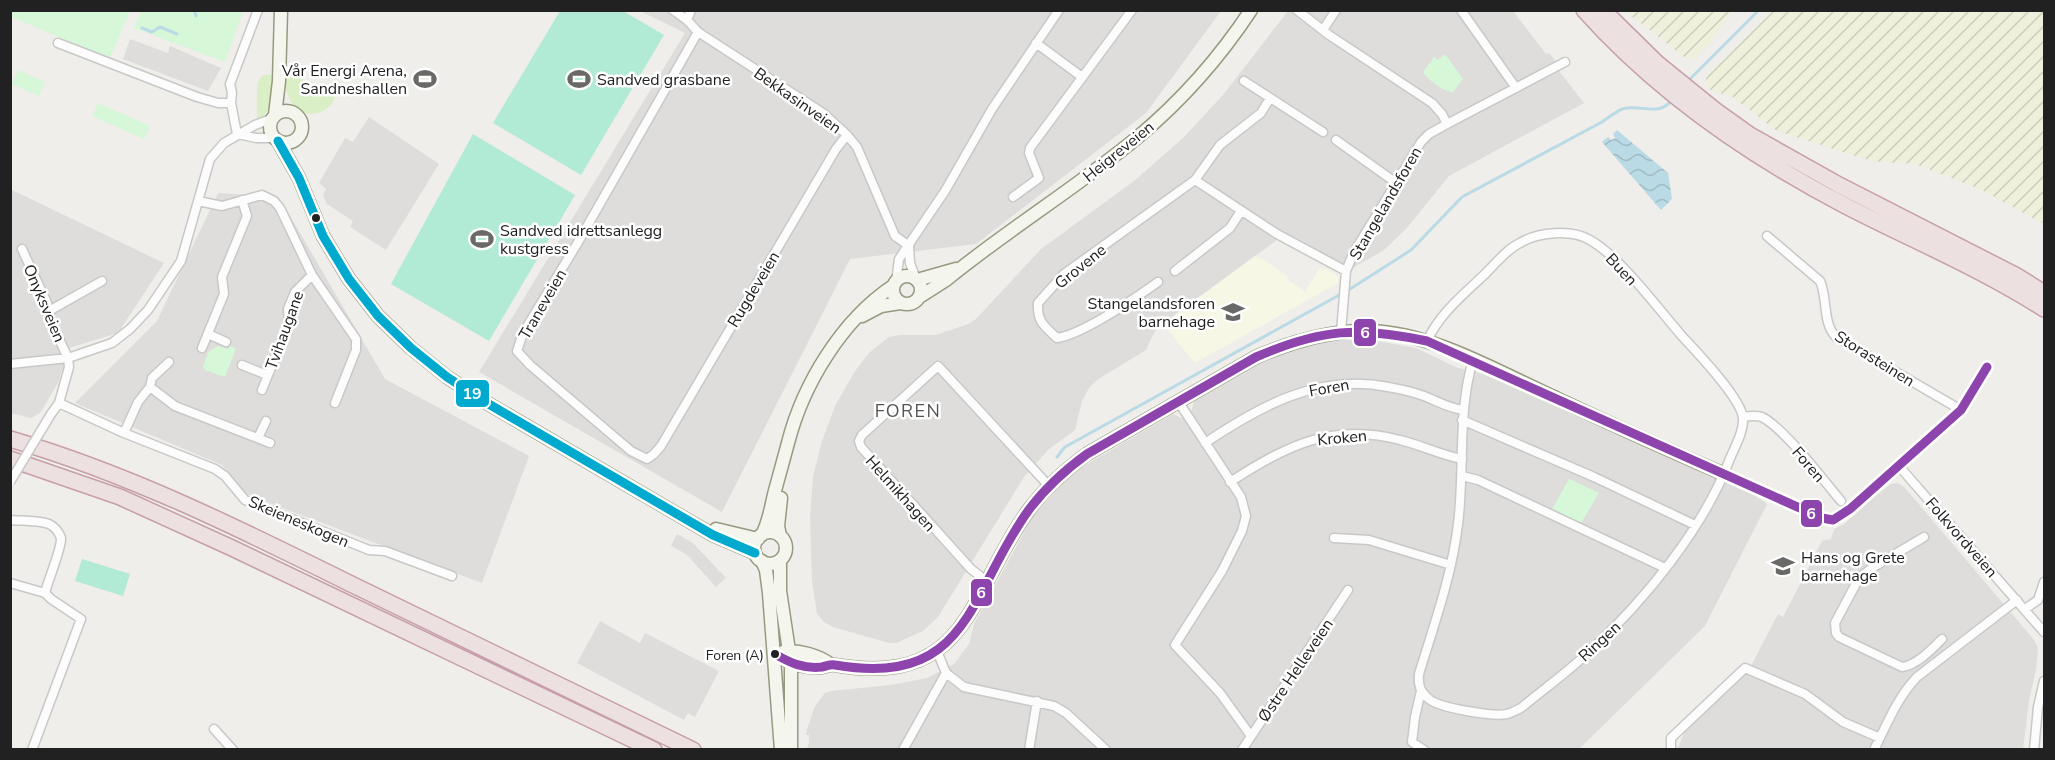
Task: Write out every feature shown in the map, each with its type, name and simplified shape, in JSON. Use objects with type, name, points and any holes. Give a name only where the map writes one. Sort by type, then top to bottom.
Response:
[{"type":"highway","points":[[1584,10],[1608,37],[1652,68],[1775,167],[1845,206],[1991,279],[2044,309]]},
{"type":"highway","points":[[1603,10],[1652,68]]},
{"type":"highway","points":[[1711,116],[2017,276],[2044,293]]},
{"type":"highway","points":[[10,439],[52,451],[129,480],[242,530],[693,750]]},
{"type":"highway","points":[[10,459],[120,497],[222,543],[654,750]]},
{"type":"main road","points":[[281,10],[279,81],[270,130],[299,178],[314,218],[349,279],[378,316],[411,348],[447,377],[487,403],[713,535],[771,564],[780,560]]},
{"type":"main road","name":"Heigreveien","points":[[858,318],[881,306],[912,304],[1117,154],[1158,119],[1218,55],[1251,10]]},
{"type":"main road","points":[[279,81],[290,111]]},
{"type":"main road","points":[[273,117],[283,110],[295,113],[301,121],[302,131],[297,139],[299,178]]},
{"type":"main road","points":[[276,139],[286,143],[297,139]]},
{"type":"main road","name":"Heigreveien","points":[[760,537],[767,525],[788,441],[807,392],[828,353],[866,307],[905,276],[917,279],[963,266]]},
{"type":"main road","points":[[917,279],[922,287],[921,296]]},
{"type":"main road","points":[[894,284],[895,298],[900,303]]},
{"type":"main road","points":[[775,654],[824,659],[830,664],[865,670],[888,669],[915,662],[937,651],[957,632],[1028,511],[1065,470],[1087,454],[1256,357],[1313,337],[1341,332],[1372,331],[1427,341],[1724,474]]},
{"type":"main road","name":"Heigreveien","points":[[780,536],[778,526],[782,490],[781,473]]},
{"type":"main road","points":[[698,525],[760,537]]},
{"type":"main road","points":[[781,750],[775,654],[767,579],[755,543],[760,537],[772,532],[780,536],[786,548],[780,560],[778,580],[790,657],[791,750]]},
{"type":"street","points":[[237,134],[230,84],[258,10]]},
{"type":"street","name":"Bekkasinveien","points":[[674,10],[698,32],[823,113],[847,135],[857,147],[895,236],[909,246]]},
{"type":"street","points":[[687,20],[691,10]]},
{"type":"street","points":[[894,284],[899,260],[945,191],[992,109],[1059,10]]},
{"type":"street","points":[[1012,197],[1040,178],[1029,153],[1030,148],[1082,77],[1099,58],[1132,10]]},
{"type":"street","points":[[1296,10],[1432,103],[1447,124]]},
{"type":"street","points":[[1323,30],[1336,10]]},
{"type":"street","points":[[1461,10],[1516,88]]},
{"type":"street","name":"Traneveien","points":[[661,446],[647,459],[631,451],[530,365],[517,351],[523,333],[577,244],[698,32]]},
{"type":"street","points":[[58,43],[197,97],[218,103],[231,103]]},
{"type":"street","points":[[1036,43],[1082,77]]},
{"type":"street","name":"Stangelandsforen","points":[[1341,332],[1346,271],[1354,252],[1421,142],[1429,134],[1447,124],[1565,62]]},
{"type":"street","points":[[1244,81],[1323,132]]},
{"type":"street","name":"Grovene","points":[[1158,282],[1138,297],[1070,336],[1057,338],[1042,325],[1037,314],[1038,303],[1064,274],[1195,180],[1220,145],[1261,113],[1270,98]]},
{"type":"street","points":[[10,364],[68,358],[112,343],[130,329],[148,310],[181,261],[210,159],[224,143],[237,134],[273,117]]},
{"type":"street","points":[[237,134],[276,139]]},
{"type":"street","name":"Rugdeveien","points":[[661,446],[836,149],[847,135]]},
{"type":"street","points":[[1336,140],[1395,182]]},
{"type":"street","points":[[1195,180],[1277,234],[1346,271]]},
{"type":"street","name":"Tvihaugane","points":[[198,201],[222,206],[262,195],[274,201],[280,208],[312,275],[356,339],[356,350],[335,403]]},
{"type":"street","points":[[202,348],[224,294],[222,278],[247,216],[242,200]]},
{"type":"street","points":[[1175,271],[1230,228],[1241,211]]},
{"type":"street","name":"Buen","points":[[1427,341],[1442,316],[1519,243],[1544,234],[1568,234],[1588,238],[1605,250],[1690,345],[1736,399],[1743,417]]},
{"type":"street","name":"Storasteinen","points":[[1767,236],[1820,281],[1824,289],[1828,325],[1836,337],[1961,410]]},
{"type":"street","points":[[909,246],[910,263],[917,279]]},
{"type":"street","name":"Onyksveien","points":[[22,249],[47,303],[51,322],[68,358]]},
{"type":"street","name":"Tvihaugane","points":[[262,390],[289,323],[288,309],[295,292],[312,275]]},
{"type":"street","points":[[49,311],[102,281]]},
{"type":"street","points":[[1138,297],[1147,307]]},
{"type":"street","points":[[208,334],[226,342]]},
{"type":"street","points":[[10,482],[59,403],[69,367],[68,358]]},
{"type":"street","points":[[1424,750],[1412,742],[1421,691],[1418,684],[1419,674],[1451,565],[1458,525],[1462,476],[1462,420],[1473,360]]},
{"type":"street","points":[[124,433],[138,402],[150,387],[152,378],[169,362]]},
{"type":"street","points":[[242,365],[267,375]]},
{"type":"street","name":"Helmikhagen","points":[[988,582],[971,569],[861,447],[859,441],[862,435],[938,366],[1049,486]]},
{"type":"street","points":[[1743,417],[1742,429],[1724,474],[1822,518],[1833,520],[1839,518],[1961,410],[1987,368]]},
{"type":"street","name":"Foren","points":[[1205,443],[1243,417],[1278,400],[1312,388],[1338,384],[1359,382],[1389,387],[1463,410]]},
{"type":"street","points":[[150,387],[175,406],[270,443]]},
{"type":"street","points":[[1178,401],[1244,505],[1246,516],[1242,531],[1222,571],[1175,645],[1220,693],[1251,736]]},
{"type":"street","name":"Skeieneskogen","points":[[59,403],[124,433],[215,469],[225,476],[245,500],[369,550],[385,550],[452,576]]},
{"type":"street","name":"Foren","points":[[1743,417],[1759,416],[1770,423],[1784,435],[1841,501]]},
{"type":"street","points":[[1462,420],[1594,477],[1695,525]]},
{"type":"street","points":[[258,438],[266,421]]},
{"type":"street","name":"Kroken","points":[[1230,482],[1272,455],[1295,445],[1315,438],[1342,434],[1370,434],[1397,439],[1462,459]]},
{"type":"street","name":"Folkvordveien","points":[[1898,465],[2044,632]]},
{"type":"street","name":"Ringen","points":[[1421,691],[1438,705],[1495,714],[1507,714],[1521,708],[1590,651],[1634,607],[1695,525],[1724,474]]},
{"type":"street","points":[[1462,476],[1478,480],[1665,568]]},
{"type":"street","points":[[10,520],[49,524],[61,537],[61,544],[47,581],[45,593]]},
{"type":"street","points":[[1924,537],[1863,574],[1837,619],[1835,628],[1839,637],[1902,668],[1919,658],[1942,639]]},
{"type":"street","points":[[1334,538],[1369,540],[1451,565]]},
{"type":"street","points":[[2025,609],[2038,600],[2044,582]]},
{"type":"street","points":[[10,583],[45,593],[81,619],[32,750]]},
{"type":"street","name":"Østre Helleveien","points":[[1242,750],[1347,591]]},
{"type":"street","points":[[1874,750],[1898,700],[1917,677],[2017,600]]},
{"type":"street","points":[[937,651],[946,673],[964,687],[1054,706],[1066,713],[1106,750]]},
{"type":"street","points":[[1671,750],[1671,738],[1745,668],[1805,694],[1843,722],[1880,738]]},
{"type":"street","points":[[903,750],[946,673]]},
{"type":"street","points":[[2034,750],[2044,681]]},
{"type":"street","points":[[1029,750],[1037,701]]},
{"type":"street","points":[[214,729],[233,750]]},
{"type":"shaded area","points":[[1774,10],[2044,11],[2044,222],[2041,223],[1982,190],[1915,164],[1871,161],[1777,131],[1730,95],[1713,92],[1704,84],[1708,74]]},
{"type":"shaded area","points":[[640,11],[1221,11],[1146,113],[976,244],[850,259],[722,512],[479,372],[685,33]]},
{"type":"shaded area","points":[[1288,11],[1513,11],[1546,54],[1549,53],[1559,65],[1556,67],[1584,103],[1449,176],[1406,229],[1384,250],[1353,268],[1338,272],[1277,240],[1162,324],[1154,333],[1146,350],[1097,380],[1089,388],[1082,401],[1075,430],[1048,450],[1024,477],[938,617],[923,631],[896,643],[889,643],[833,627],[824,622],[817,614],[812,581],[810,517],[813,477],[822,441],[835,406],[855,371],[870,352],[889,337],[936,335],[976,319],[1041,249],[1134,181],[1183,138],[1223,95]]},
{"type":"shaded area","points":[[1625,11],[1732,11],[1711,42],[1695,58],[1687,59]]},
{"type":"shaded area","points":[[130,39],[168,53],[170,46],[221,68],[208,91],[123,59]]},
{"type":"shaded area","points":[[369,117],[439,164],[386,250],[350,227],[353,221],[327,204],[323,195],[326,189],[319,183],[345,138],[353,142]]},
{"type":"shaded area","points":[[10,189],[164,263],[118,333],[69,348],[58,383],[40,413],[31,418],[11,413]]},
{"type":"shaded area","points":[[218,193],[279,197],[385,379],[529,456],[482,583],[245,494],[222,465],[75,403],[157,321]]},
{"type":"shaded area","name":"Stangelandsforen barnehage","points":[[1255,256],[1288,276],[1287,279],[1305,292],[1319,269],[1324,268],[1336,275],[1339,279],[1338,283],[1195,363],[1163,324]]},
{"type":"shaded area","points":[[1343,340],[1372,340],[1416,348],[1458,368],[1480,373],[1509,384],[1756,496],[1767,504],[1705,626],[1579,749],[806,750],[809,743],[809,735],[806,735],[807,729],[815,706],[825,693],[927,678],[954,664],[969,644],[974,624],[1033,516],[1072,473],[1173,414],[1181,418],[1191,412],[1194,401],[1256,365],[1311,345]]},
{"type":"shaded area","points":[[1898,483],[1904,487],[2035,641],[2038,649],[2036,670],[2029,701],[2023,749],[1677,750],[1685,731],[1751,666],[1778,614],[1783,617],[1822,541],[1831,539],[1834,529],[1844,524],[1891,484]]},
{"type":"shaded area","points":[[677,534],[693,543],[726,578],[716,587],[686,554],[671,546]]},
{"type":"shaded area","points":[[600,621],[640,643],[645,633],[719,671],[695,717],[688,713],[684,720],[577,663]]},
{"type":"green space","points":[[10,11],[130,11],[110,58],[11,17]]},
{"type":"green space","points":[[141,11],[243,11],[225,62],[134,28]]},
{"type":"green space","name":"Sandved grasbane","points":[[560,11],[623,11],[664,35],[581,175],[493,123]]},
{"type":"green space","points":[[1445,54],[1463,79],[1453,92],[1436,85],[1423,72],[1434,57],[1438,60]]},
{"type":"green space","points":[[18,70],[45,82],[39,96],[12,84]]},
{"type":"green space","points":[[285,73],[296,75],[315,87],[335,86],[332,104],[326,110],[317,113],[300,110],[292,103],[287,92]]},
{"type":"green space","points":[[270,74],[273,77],[273,90],[270,107],[257,121],[257,84],[262,76]]},
{"type":"green space","points":[[98,103],[150,126],[144,139],[92,116]]},
{"type":"green space","name":"Sandved idrettsanlegg kustgress","points":[[473,134],[575,195],[489,341],[391,284]]},
{"type":"green space","points":[[218,346],[228,349],[230,346],[236,348],[225,377],[205,370],[203,367],[208,352]]},
{"type":"green space","points":[[1569,479],[1599,493],[1581,523],[1551,511]]},
{"type":"green space","points":[[82,559],[130,574],[123,596],[75,581]]},
{"type":"water","points":[[1617,130],[1668,173],[1672,199],[1661,210],[1602,142],[1608,137],[1611,140],[1615,138],[1613,134]]},
{"type":"waterway","points":[[194,10],[196,16]]},
{"type":"waterway","points":[[1688,81],[1759,10]]},
{"type":"waterway","points":[[142,28],[152,32],[160,27],[177,34]]},
{"type":"waterway","points":[[1347,291],[1411,250],[1462,197],[1622,109],[1661,108],[1672,100]]},
{"type":"waterway","points":[[1057,457],[1065,447],[1341,294]]},
{"type":"transit line","name":"19","points":[[278,141],[299,178],[323,236],[349,279],[378,316],[411,348],[447,377],[487,403],[713,535],[755,553]]},
{"type":"transit line","name":"6","points":[[775,654],[792,663],[809,667],[833,665],[880,668],[914,662],[940,648],[960,628],[1028,511],[1048,487],[1071,466],[1087,454],[1256,357],[1320,336],[1360,332],[1427,341],[1822,518],[1833,520],[1850,509],[1961,410],[1987,367]]},
{"type":"place","name":"Vår Energi Arena, Sandneshallen","points":[[425,79]]},
{"type":"place","name":"Sandved grasbane","points":[[579,79]]},
{"type":"place","name":"Sandved idrettsanlegg kustgress","points":[[482,239]]},
{"type":"place","name":"Stangelandsforen barnehage","points":[[1233,312]]},
{"type":"place","name":"Hans og Grete barnehage","points":[[1783,566]]},
{"type":"place","name":"Foren (A)","points":[[775,654]]},
{"type":"district","name":"FOREN","points":[[908,411]]}]
